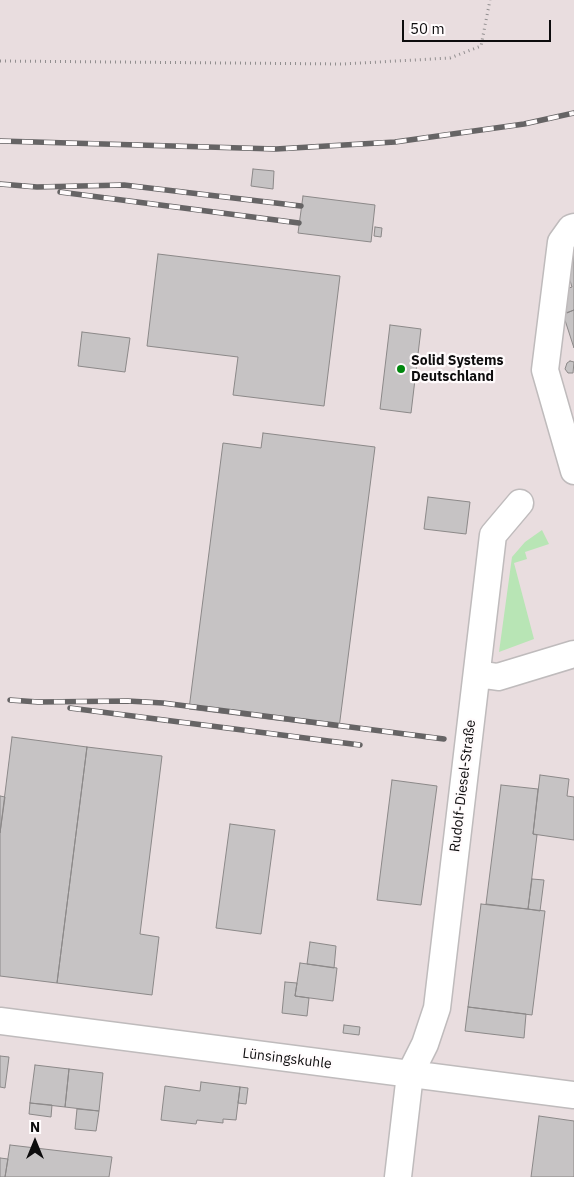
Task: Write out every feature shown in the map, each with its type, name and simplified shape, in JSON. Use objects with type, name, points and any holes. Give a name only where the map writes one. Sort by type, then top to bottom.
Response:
[{"type":"street","points":[[574,227],[571,228],[561,242],[544,370],[574,471]]},
{"type":"street","name":"Rudolf-Diesel-Straße","points":[[398,1177],[410,1074],[425,1044],[437,1008],[493,534],[520,503]]},
{"type":"street","points":[[477,674],[498,677],[574,654]]},
{"type":"street","name":"Lünsingskuhle","points":[[0,1022],[574,1094]]},
{"type":"path","points":[[0,61],[343,64],[450,58],[481,46],[490,0]]},
{"type":"shaded area","points":[[0,0],[574,0],[574,1177],[0,1177]]},
{"type":"green space","points":[[542,530],[549,544],[525,552],[527,559],[514,563],[534,639],[499,652],[512,557],[525,542]]},
{"type":"building","points":[[253,169],[274,171],[273,189],[251,186]]},
{"type":"building","points":[[303,196],[375,205],[371,242],[298,233]]},
{"type":"building","points":[[375,227],[382,228],[381,237],[374,236]]},
{"type":"building","points":[[574,251],[574,310],[567,313],[560,291],[572,287],[569,277]]},
{"type":"building","points":[[158,254],[340,276],[324,406],[233,395],[238,357],[147,346]]},
{"type":"building","points":[[574,310],[574,348],[563,314]]},
{"type":"building","name":"Solid Systems Deutschland","points":[[390,325],[421,329],[411,413],[380,409]]},
{"type":"building","points":[[82,332],[130,338],[125,372],[78,366]]},
{"type":"building","points":[[570,361],[574,362],[573,373],[568,373],[565,369]]},
{"type":"building","points":[[263,433],[375,447],[339,728],[189,709],[223,443],[261,448]]},
{"type":"building","points":[[428,497],[470,502],[466,534],[424,529]]},
{"type":"building","points":[[12,737],[87,747],[57,983],[0,976],[0,833]]},
{"type":"building","points":[[87,747],[162,756],[140,934],[159,937],[152,995],[57,983]]},
{"type":"building","points":[[540,775],[569,779],[567,796],[574,797],[574,840],[533,834]]},
{"type":"building","points":[[392,780],[437,786],[421,905],[377,900]]},
{"type":"building","points":[[501,785],[538,789],[533,834],[537,835],[528,909],[486,904]]},
{"type":"building","points":[[0,796],[5,797],[0,833]]},
{"type":"building","points":[[230,824],[275,830],[261,934],[216,928]]},
{"type":"building","points":[[532,879],[544,880],[540,911],[528,909]]},
{"type":"building","points":[[481,904],[545,911],[532,1015],[468,1007]]},
{"type":"building","points":[[310,942],[336,946],[334,968],[307,964]]},
{"type":"building","points":[[300,963],[337,968],[333,1001],[295,996]]},
{"type":"building","points":[[285,982],[297,983],[295,996],[309,998],[307,1016],[282,1013]]},
{"type":"building","points":[[468,1007],[526,1014],[524,1038],[465,1031]]},
{"type":"building","points":[[344,1025],[360,1027],[359,1035],[343,1033]]},
{"type":"building","points":[[0,1056],[9,1057],[5,1088],[0,1087]]},
{"type":"building","points":[[35,1065],[69,1069],[65,1107],[30,1103]]},
{"type":"building","points":[[69,1069],[103,1073],[99,1111],[65,1107]]},
{"type":"building","points":[[201,1082],[240,1087],[236,1120],[223,1119],[223,1123],[197,1120],[196,1124],[161,1120],[165,1086],[200,1091]]},
{"type":"building","points":[[240,1087],[248,1088],[246,1104],[238,1103]]},
{"type":"building","points":[[30,1103],[52,1105],[51,1117],[29,1114]]},
{"type":"building","points":[[77,1109],[99,1111],[96,1131],[75,1129]]},
{"type":"building","points":[[539,1116],[574,1121],[574,1177],[531,1177]]},
{"type":"building","points":[[10,1145],[112,1157],[109,1177],[5,1177]]},
{"type":"building","points":[[0,1158],[8,1159],[5,1177],[0,1177]]},
{"type":"railway","points":[[0,141],[276,149],[395,142],[524,124],[574,113]]},
{"type":"railway","points":[[0,184],[37,187],[124,185],[301,206]]},
{"type":"railway","points":[[60,192],[299,223]]},
{"type":"railway","points":[[10,700],[163,703],[444,739]]},
{"type":"railway","points":[[70,708],[360,745]]},
{"type":"place","name":"Solid Systems Deutschland","points":[[401,369]]}]
